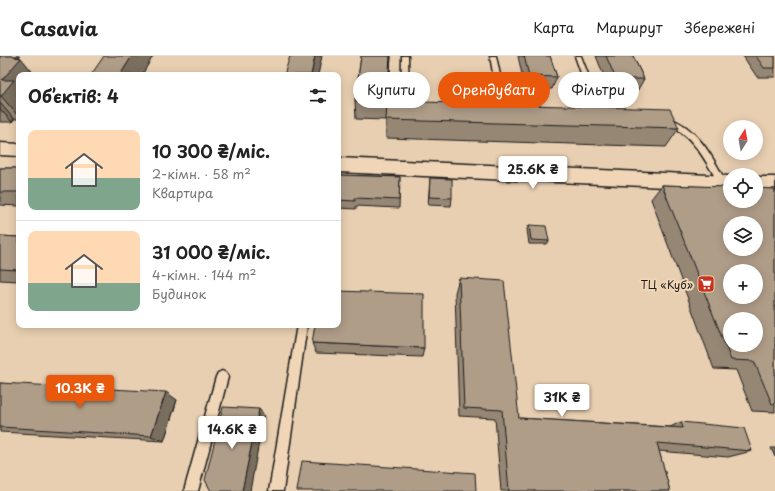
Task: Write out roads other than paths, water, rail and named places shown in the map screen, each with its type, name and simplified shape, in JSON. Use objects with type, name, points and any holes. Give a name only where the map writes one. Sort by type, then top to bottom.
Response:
[{"type":"street","points":[[0,149],[16,150]]},
{"type":"street","points":[[341,165],[723,182]]},
{"type":"street","points":[[763,184],[775,184]]},
{"type":"lane","points":[[405,56],[405,102],[411,108],[425,110]]},
{"type":"lane","points":[[493,56],[504,112]]},
{"type":"lane","points":[[578,56],[600,116]]},
{"type":"lane","points":[[658,118],[671,121],[694,138],[723,178]]},
{"type":"lane","points":[[276,491],[302,328]]},
{"type":"lane","points":[[192,491],[222,377]]},
{"type":"place","name":"ТЦ «Куб»","points":[[706,284]]}]
